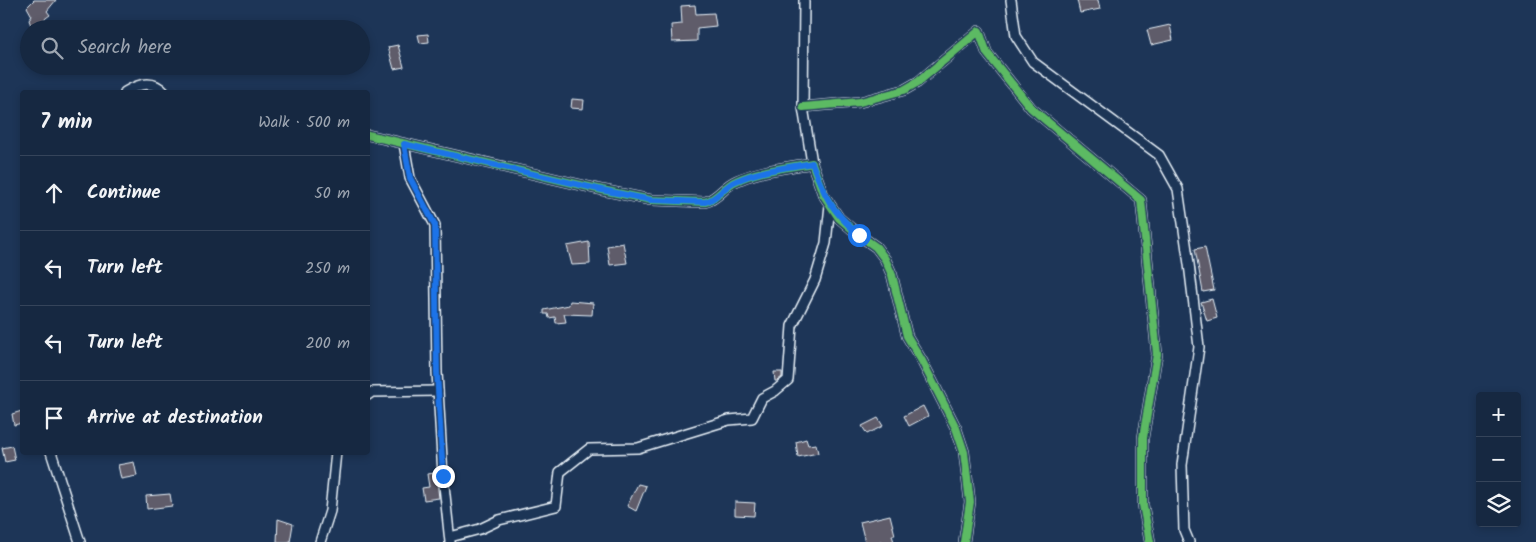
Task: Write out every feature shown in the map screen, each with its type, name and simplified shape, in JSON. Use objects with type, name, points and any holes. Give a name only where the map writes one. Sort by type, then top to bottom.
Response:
[{"type":"street","points":[[804,0],[803,107],[812,163],[823,194],[839,218],[876,247],[885,259],[892,275],[907,336],[956,428],[964,452],[970,502],[964,542]]},
{"type":"street","points":[[1011,0],[1016,36],[1033,62],[1159,155],[1178,189],[1190,264],[1199,347],[1182,465],[1184,530],[1188,542]]},
{"type":"street","points":[[803,107],[860,102],[904,90],[918,82],[979,31],[987,53],[1031,108],[1141,200],[1157,354],[1143,438],[1143,505],[1150,542]]},
{"type":"street","points":[[129,90],[148,83],[160,86],[163,90]]},
{"type":"street","points":[[370,136],[651,200],[696,202],[712,200],[733,182],[751,174],[812,163]]},
{"type":"street","points":[[404,144],[410,178],[435,225],[438,391],[443,476],[450,540],[499,520],[556,506],[560,472],[589,449],[638,448],[729,420],[752,418],[762,398],[775,392],[788,380],[792,326],[815,280],[826,243],[830,204]]},
{"type":"street","points":[[370,394],[438,391]]},
{"type":"street","points":[[52,455],[80,542]]},
{"type":"street","points":[[320,542],[330,511],[336,455]]},
{"type":"building","points":[[34,0],[56,0],[47,11],[50,15],[43,20],[29,20],[32,16],[27,7]]},
{"type":"building","points":[[1077,0],[1098,0],[1100,9],[1080,13]]},
{"type":"building","points":[[695,5],[696,14],[714,13],[716,26],[697,28],[697,41],[672,42],[671,25],[682,24],[681,6]]},
{"type":"building","points":[[1170,25],[1173,40],[1151,45],[1147,30]]},
{"type":"building","points":[[428,34],[429,42],[420,43],[418,35]]},
{"type":"building","points":[[398,45],[404,67],[394,69],[388,47]]},
{"type":"building","points":[[572,99],[584,100],[583,109],[571,108]]},
{"type":"building","points":[[589,242],[590,264],[572,265],[567,246]]},
{"type":"building","points":[[623,243],[627,263],[610,265],[607,246]]},
{"type":"building","points":[[1205,247],[1214,290],[1203,292],[1195,249]]},
{"type":"building","points":[[1212,299],[1217,318],[1207,321],[1201,302]]},
{"type":"building","points":[[570,301],[593,303],[592,315],[564,314],[566,322],[556,323],[555,317],[549,318],[548,314],[544,314],[544,310],[569,305]]},
{"type":"building","points":[[774,372],[782,372],[782,377],[777,381],[775,381]]},
{"type":"building","points":[[923,406],[928,416],[909,426],[904,416]]},
{"type":"building","points":[[20,412],[20,424],[14,425],[12,414]]},
{"type":"building","points":[[878,418],[883,426],[867,434],[862,426]]},
{"type":"building","points":[[806,439],[808,445],[816,444],[818,453],[798,457],[796,442]]},
{"type":"building","points":[[12,446],[15,460],[5,462],[2,448]]},
{"type":"building","points":[[134,462],[137,476],[121,479],[118,465]]},
{"type":"building","points":[[436,473],[439,498],[424,500],[422,488],[429,487],[427,474]]},
{"type":"building","points":[[638,484],[646,486],[636,511],[627,506]]},
{"type":"building","points":[[170,494],[172,506],[147,509],[146,496]]},
{"type":"building","points":[[735,502],[755,503],[754,516],[735,515]]},
{"type":"building","points":[[890,515],[895,535],[892,535],[894,542],[865,542],[860,522]]},
{"type":"building","points":[[278,519],[293,524],[290,542],[277,542]]},
{"type":"cycle path","points":[[803,107],[860,102],[904,90],[918,82],[979,31],[987,53],[1031,108],[1141,200],[1157,354],[1143,438],[1143,505],[1150,542]]},
{"type":"cycle path","points":[[370,135],[651,200],[705,202],[714,198],[732,183],[745,177],[812,163],[823,194],[839,218],[876,247],[885,259],[892,275],[907,336],[956,428],[964,452],[970,502],[964,542]]},
{"type":"route","points":[[443,476],[437,372],[435,225],[410,178],[404,144],[651,200],[705,202],[712,200],[733,182],[751,174],[812,163],[823,194],[839,218],[859,235]]}]
